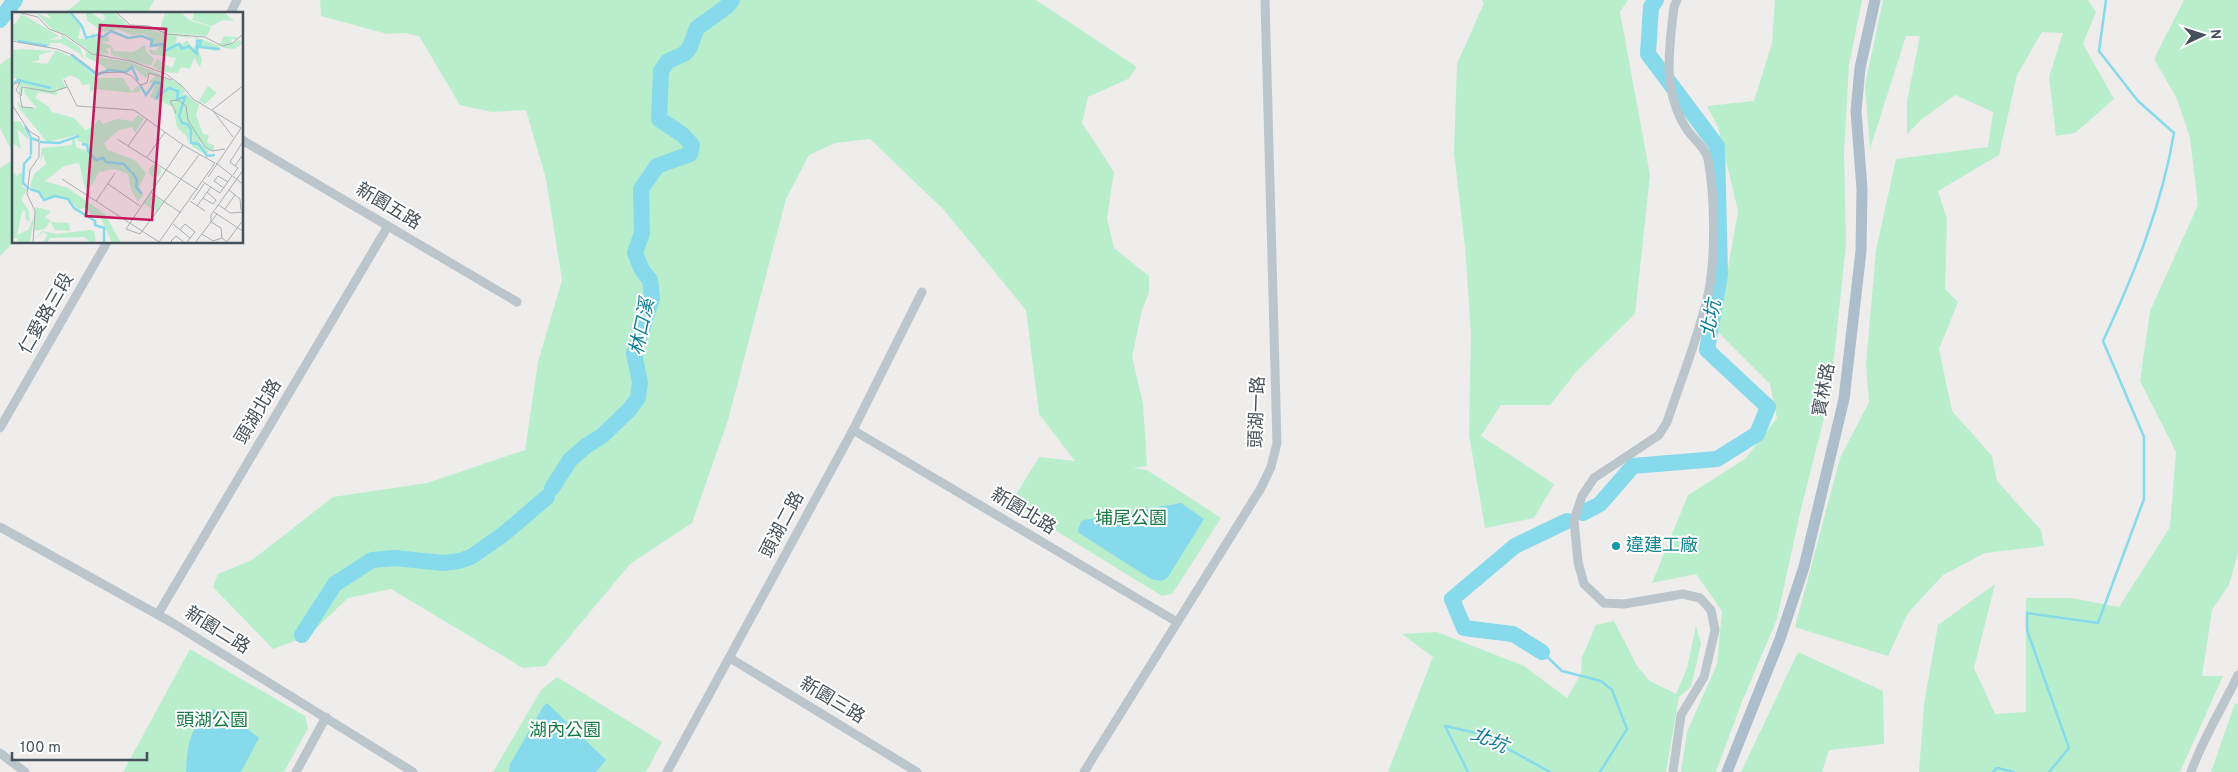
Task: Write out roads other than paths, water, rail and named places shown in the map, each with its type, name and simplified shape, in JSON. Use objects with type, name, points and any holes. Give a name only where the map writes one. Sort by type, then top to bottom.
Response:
[{"type":"main road","name":"寶林路","points":[[1727,772],[1780,639],[1804,568],[1844,399],[1861,252],[1862,189],[1856,112],[1860,68],[1875,0]]},
{"type":"street","points":[[231,12],[237,0]]},
{"type":"street","name":"頭湖一路","points":[[1084,772],[1261,488],[1271,467],[1277,443],[1265,0]]},
{"type":"street","points":[[1673,772],[1681,715],[1704,677],[1715,630],[1711,610],[1700,598],[1683,594],[1624,604],[1604,603],[1584,584],[1578,562],[1574,520],[1582,496],[1594,478],[1659,435],[1667,422],[1708,296],[1712,272],[1713,210],[1708,156],[1686,128],[1671,98],[1668,51],[1674,6],[1677,0]]},
{"type":"street","name":"新園五路","points":[[244,141],[517,302]]},
{"type":"street","name":"頭湖北路","points":[[158,614],[388,226]]},
{"type":"street","name":"仁愛路三段","points":[[0,428],[106,244]]},
{"type":"street","name":"頭湖二路","points":[[667,772],[853,430],[922,292]]},
{"type":"street","name":"新園北路","points":[[853,430],[1177,622]]},
{"type":"street","name":"新園二路","points":[[0,527],[158,614],[413,772]]},
{"type":"street","name":"新園三路","points":[[730,658],[917,772]]},
{"type":"street","points":[[2191,772],[2199,750],[2238,675]]},
{"type":"street","points":[[296,772],[326,717]]},
{"type":"street","points":[[0,753],[24,772]]},
{"type":"water","points":[[1181,503],[1204,519],[1168,577],[1162,581],[1151,579],[1079,533],[1078,530],[1081,522],[1084,520]]},
{"type":"water","points":[[547,703],[606,760],[596,772],[509,772],[510,764]]},
{"type":"water","points":[[213,709],[232,717],[259,738],[241,772],[186,772],[187,753],[191,736],[199,722]]},
{"type":"waterway","points":[[0,20],[15,0]]},
{"type":"waterway","name":"林口溪","points":[[552,488],[570,460],[586,446],[602,436],[629,410],[638,398],[640,382],[634,354],[652,298],[650,280],[642,270],[635,253],[642,233],[641,189],[657,166],[690,154],[692,145],[683,135],[659,119],[661,71],[668,61],[684,54],[689,49],[697,28],[726,7],[732,0]]},
{"type":"waterway","name":"北坑","points":[[1583,513],[1600,504],[1633,466],[1717,459],[1757,434],[1768,407],[1707,350],[1720,275],[1717,146],[1648,54],[1651,7],[1656,0]]},
{"type":"waterway","points":[[2049,772],[2069,748],[2027,630],[2027,613],[2098,623],[2144,499],[2144,437],[2103,341],[2146,239],[2162,187],[2174,133],[2138,101],[2099,51],[2106,0]]},
{"type":"waterway","name":"林口溪","points":[[302,635],[335,584],[372,560],[395,558],[443,563],[471,557],[505,533],[547,497]]},
{"type":"waterway","name":"北坑","points":[[1542,652],[1513,634],[1464,628],[1452,599],[1515,546],[1567,521]]},
{"type":"waterway","name":"北坑","points":[[1542,652],[1562,671],[1601,681],[1612,690],[1627,729],[1600,772]]},
{"type":"waterway","name":"北坑","points":[[1468,772],[1445,726],[1481,734],[1550,772]]},
{"type":"waterway","points":[[1993,772],[1997,768],[2014,772]]},
{"type":"place","name":"違建工廠","points":[[1616,546]]},
{"type":"park label","name":"埔尾公園","points":[[1131,519]]},
{"type":"park label","name":"頭湖公園","points":[[212,721]]},
{"type":"park label","name":"湖內公園","points":[[565,731]]}]
